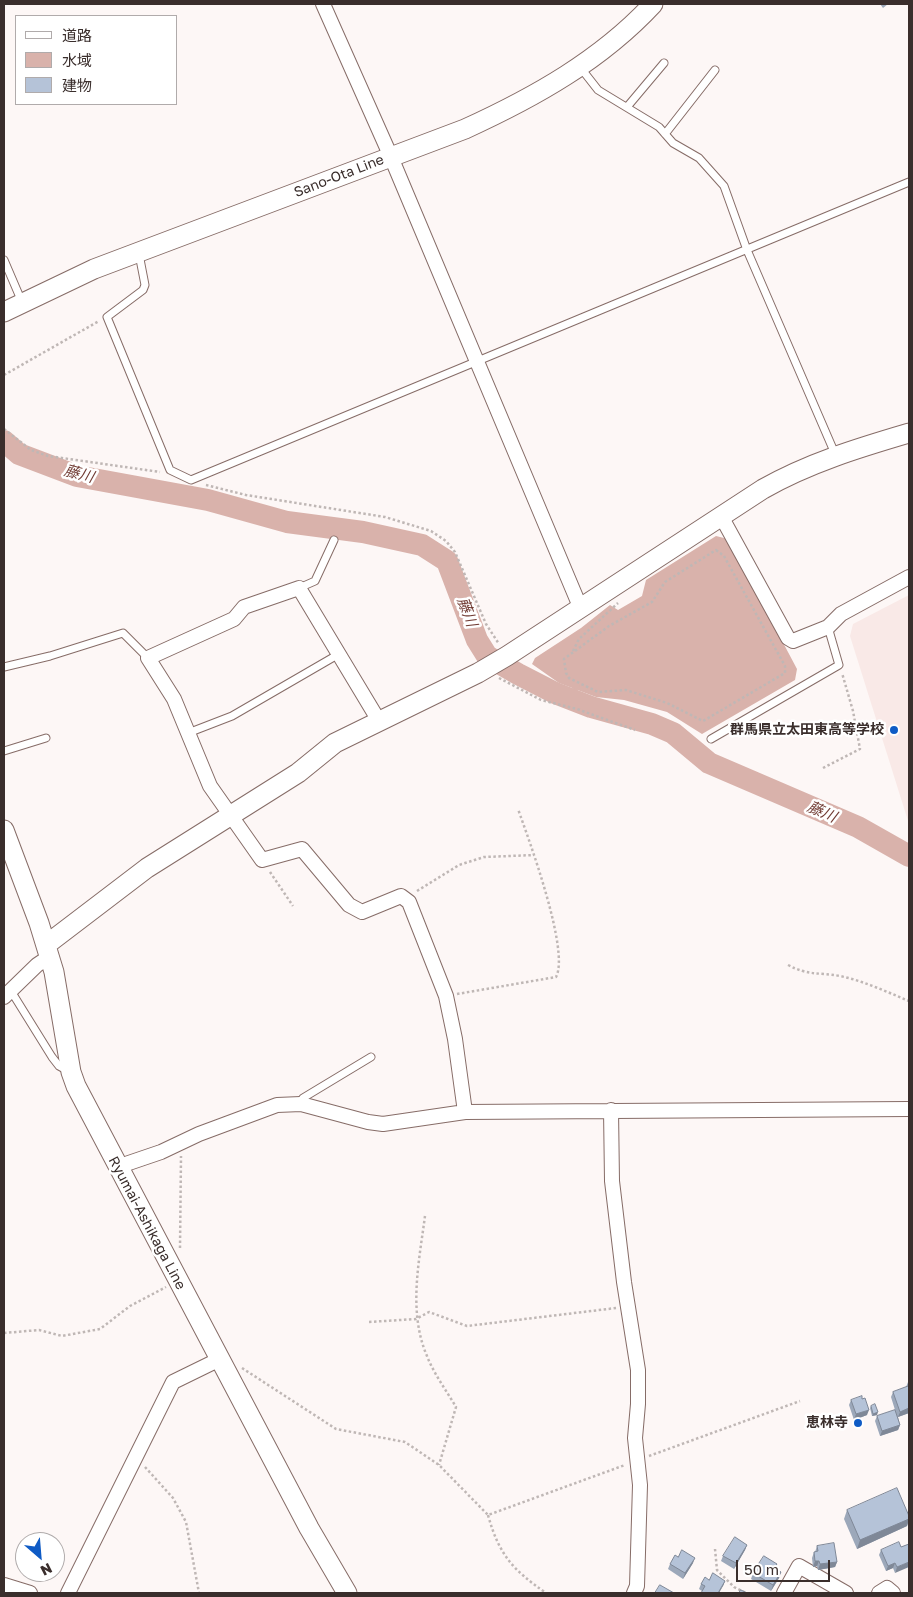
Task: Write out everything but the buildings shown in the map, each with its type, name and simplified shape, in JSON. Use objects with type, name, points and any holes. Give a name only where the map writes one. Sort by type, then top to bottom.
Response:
[{"type":"main road","name":"Sano-Ota Line","points":[[4,312],[69,280],[391,157],[499,113],[580,67],[614,41],[654,4]]},
{"type":"main road","points":[[48,951],[147,868],[231,817],[298,773],[335,743],[505,657],[721,516],[794,472],[836,456],[909,433]]},
{"type":"main road","name":"Ryumai-Ashikaga Line","points":[[4,830],[48,951],[71,1072],[86,1107],[326,1559],[347,1593]]},
{"type":"street","points":[[323,4],[391,157],[581,609]]},
{"type":"street","points":[[721,516],[788,638],[793,641],[828,627],[841,614],[909,576]]},
{"type":"street","points":[[379,721],[299,588],[244,607],[234,619],[148,658],[174,699],[210,786],[262,860],[302,849],[349,905],[362,912],[401,896],[406,898],[446,996],[455,1039],[465,1112]]},
{"type":"street","points":[[8,994],[48,951]]},
{"type":"street","points":[[117,1168],[177,1146],[199,1134],[263,1108],[299,1104],[383,1124],[465,1112],[909,1109]]},
{"type":"street","points":[[611,1110],[612,1181],[638,1370],[636,1461],[640,1485],[637,1586],[634,1593]]},
{"type":"street","points":[[68,1593],[173,1382],[220,1359]]},
{"type":"street","points":[[784,1593],[799,1566],[846,1593]]},
{"type":"street","points":[[4,1585],[30,1593]]},
{"type":"street","points":[[879,1593],[887,1588],[893,1593]]},
{"type":"lane","points":[[627,107],[664,63]]},
{"type":"lane","points":[[580,67],[598,90],[659,127],[673,143],[699,158],[720,181],[747,250],[836,456]]},
{"type":"lane","points":[[665,134],[716,70]]},
{"type":"lane","points":[[139,252],[145,285],[144,290],[107,317],[170,470],[182,478],[190,480],[909,182]]},
{"type":"lane","points":[[4,260],[22,302]]},
{"type":"lane","points":[[299,588],[315,581],[334,540]]},
{"type":"lane","points":[[711,739],[839,665],[828,627]]},
{"type":"lane","points":[[4,667],[50,656],[123,633],[148,658]]},
{"type":"lane","points":[[188,733],[232,716],[339,654]]},
{"type":"lane","points":[[4,751],[46,738]]},
{"type":"lane","points":[[8,994],[59,1066],[71,1072]]},
{"type":"lane","points":[[299,1104],[302,1098],[371,1056]]},
{"type":"path","points":[[4,375],[107,317]]},
{"type":"path","points":[[4,429],[31,450],[48,456],[158,472],[170,470]]},
{"type":"path","points":[[190,480],[246,495],[385,517],[439,536],[455,552],[486,624],[505,657]]},
{"type":"path","points":[[572,652],[609,626],[652,602],[665,582],[716,550],[724,556],[786,670],[782,676],[704,721],[667,702],[626,690],[598,692],[569,678],[566,673],[564,659],[572,652],[579,638],[624,598]]},
{"type":"path","points":[[823,768],[860,748],[853,711],[839,665]]},
{"type":"path","points":[[485,668],[541,700],[576,709],[635,730]]},
{"type":"path","points":[[446,996],[556,977],[560,969],[557,945],[534,855],[518,809]]},
{"type":"path","points":[[406,898],[459,865],[484,857],[534,855]]},
{"type":"path","points":[[262,860],[293,906]]},
{"type":"path","points":[[788,965],[803,973],[839,976],[875,987],[909,1002]]},
{"type":"path","points":[[4,1333],[39,1330],[62,1336],[100,1329],[175,1274],[180,1252],[181,1158],[177,1146]]},
{"type":"path","points":[[425,1216],[418,1266],[416,1319],[427,1356],[456,1406],[439,1465]]},
{"type":"path","points":[[369,1322],[416,1319],[429,1312],[467,1326],[628,1306]]},
{"type":"path","points":[[220,1359],[262,1379],[336,1429],[405,1442],[439,1465],[488,1515],[492,1531],[508,1562],[546,1593]]},
{"type":"path","points":[[488,1515],[800,1401]]},
{"type":"path","points":[[135,1456],[173,1498],[186,1522],[199,1593]]},
{"type":"path","points":[[715,1549],[717,1570],[734,1587],[746,1593]]},
{"type":"shaded area","name":"群馬県立太田東高等学校","points":[[909,595],[909,824],[850,636],[853,624]]},
{"type":"water","points":[[716,536],[728,539],[797,669],[795,680],[702,734],[667,712],[624,700],[596,697],[559,683],[532,664],[535,658],[581,628],[610,605],[618,610],[642,596],[646,580]]},
{"type":"waterway","name":"藤川","points":[[4,441],[19,454],[77,476],[208,500],[287,522],[363,532],[422,545],[447,561],[477,640],[487,656],[555,693],[591,707],[652,724],[673,733],[709,763],[858,827],[909,856]]},
{"type":"waterway","name":"藤川","points":[[518,674],[525,670]]},
{"type":"waterway","points":[[569,698],[578,685]]},
{"type":"place","name":"群馬県立太田東高等学校","points":[[894,730]]},
{"type":"place","name":"恵林寺","points":[[858,1423]]}]
